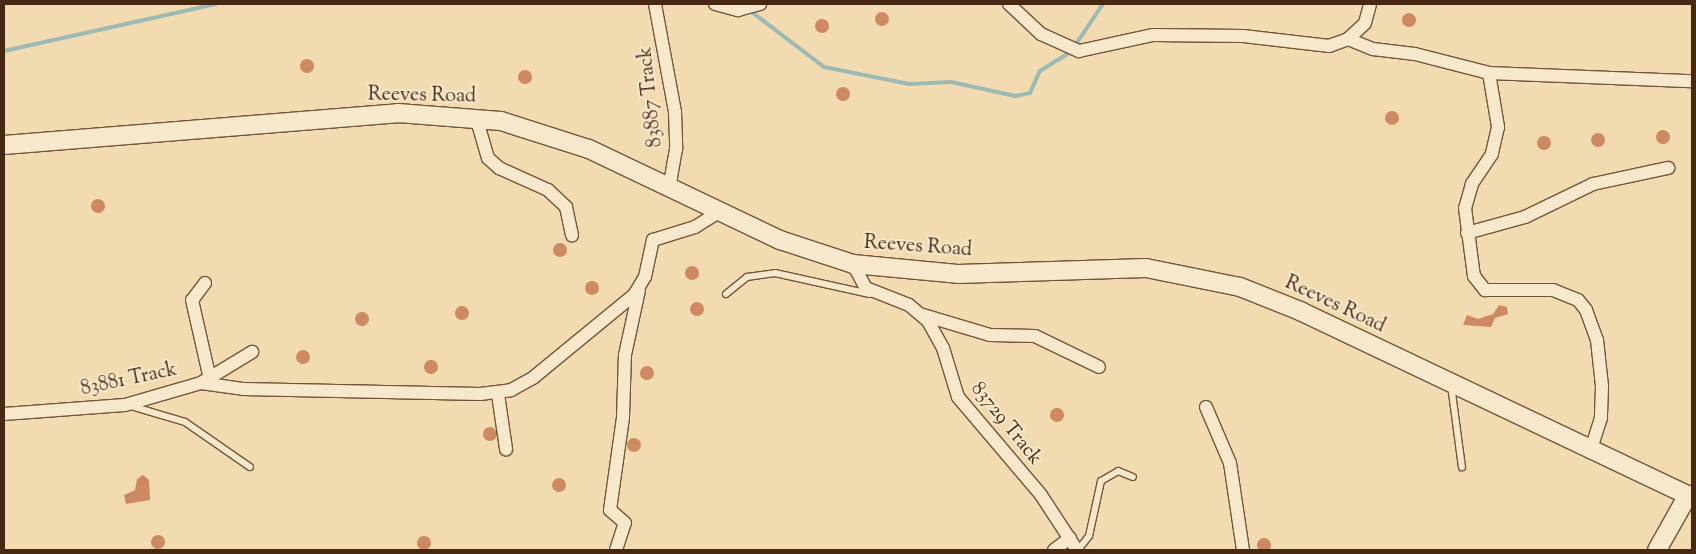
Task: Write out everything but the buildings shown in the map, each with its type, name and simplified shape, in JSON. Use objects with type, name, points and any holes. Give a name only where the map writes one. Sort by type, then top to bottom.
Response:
[{"type":"street","name":"83887 Track","points":[[655,4],[675,112],[676,149],[669,187]]},
{"type":"street","points":[[714,4],[738,10],[760,4]]},
{"type":"street","points":[[1009,4],[1041,34],[1079,51],[1153,35],[1243,36],[1329,46],[1348,39],[1365,23],[1370,4]]},
{"type":"street","points":[[1348,39],[1489,73],[1692,81]]},
{"type":"street","points":[[1489,73],[1498,127],[1492,154],[1467,195],[1467,233],[1474,276],[1481,288],[1553,290],[1578,300],[1586,310],[1597,340],[1602,386],[1601,418],[1590,452]]},
{"type":"street","name":"Reeves Road","points":[[4,145],[398,113],[476,117],[558,138],[669,187],[788,243],[853,264],[958,274],[1146,268],[1207,278],[1300,311],[1590,452],[1690,496]]},
{"type":"street","points":[[476,117],[488,158],[554,196],[571,218],[572,235]]},
{"type":"street","points":[[1467,233],[1525,217],[1593,184],[1668,168]]},
{"type":"street","points":[[616,550],[625,523],[610,510],[623,417],[625,355],[640,286],[653,240],[695,227],[719,212]]},
{"type":"street","points":[[853,264],[866,288],[923,315],[990,335],[1035,336],[1098,367]]},
{"type":"street","points":[[205,283],[192,300],[206,381],[243,389],[498,394],[534,377],[634,295],[640,286]]},
{"type":"street","name":"83729 Track","points":[[923,315],[941,343],[958,397],[1041,495],[1078,550]]},
{"type":"street","name":"83881 Track","points":[[4,414],[125,405],[206,381],[252,352]]},
{"type":"street","points":[[498,394],[506,449]]},
{"type":"street","points":[[1206,407],[1230,463],[1243,550]]},
{"type":"street","points":[[1657,550],[1690,496]]},
{"type":"street","points":[[1054,550],[1070,538]]},
{"type":"lane","points":[[726,294],[747,276],[775,273],[880,296]]},
{"type":"lane","points":[[1451,384],[1462,468]]},
{"type":"lane","points":[[125,405],[185,422],[250,468]]},
{"type":"lane","points":[[1078,550],[1089,536],[1101,481],[1118,471],[1133,477]]},
{"type":"waterway","points":[[4,51],[216,4]]},
{"type":"waterway","points":[[1076,44],[1103,4]]},
{"type":"waterway","points":[[753,13],[824,67],[909,84],[951,82],[1015,96],[1030,93],[1040,71],[1069,53]]}]
